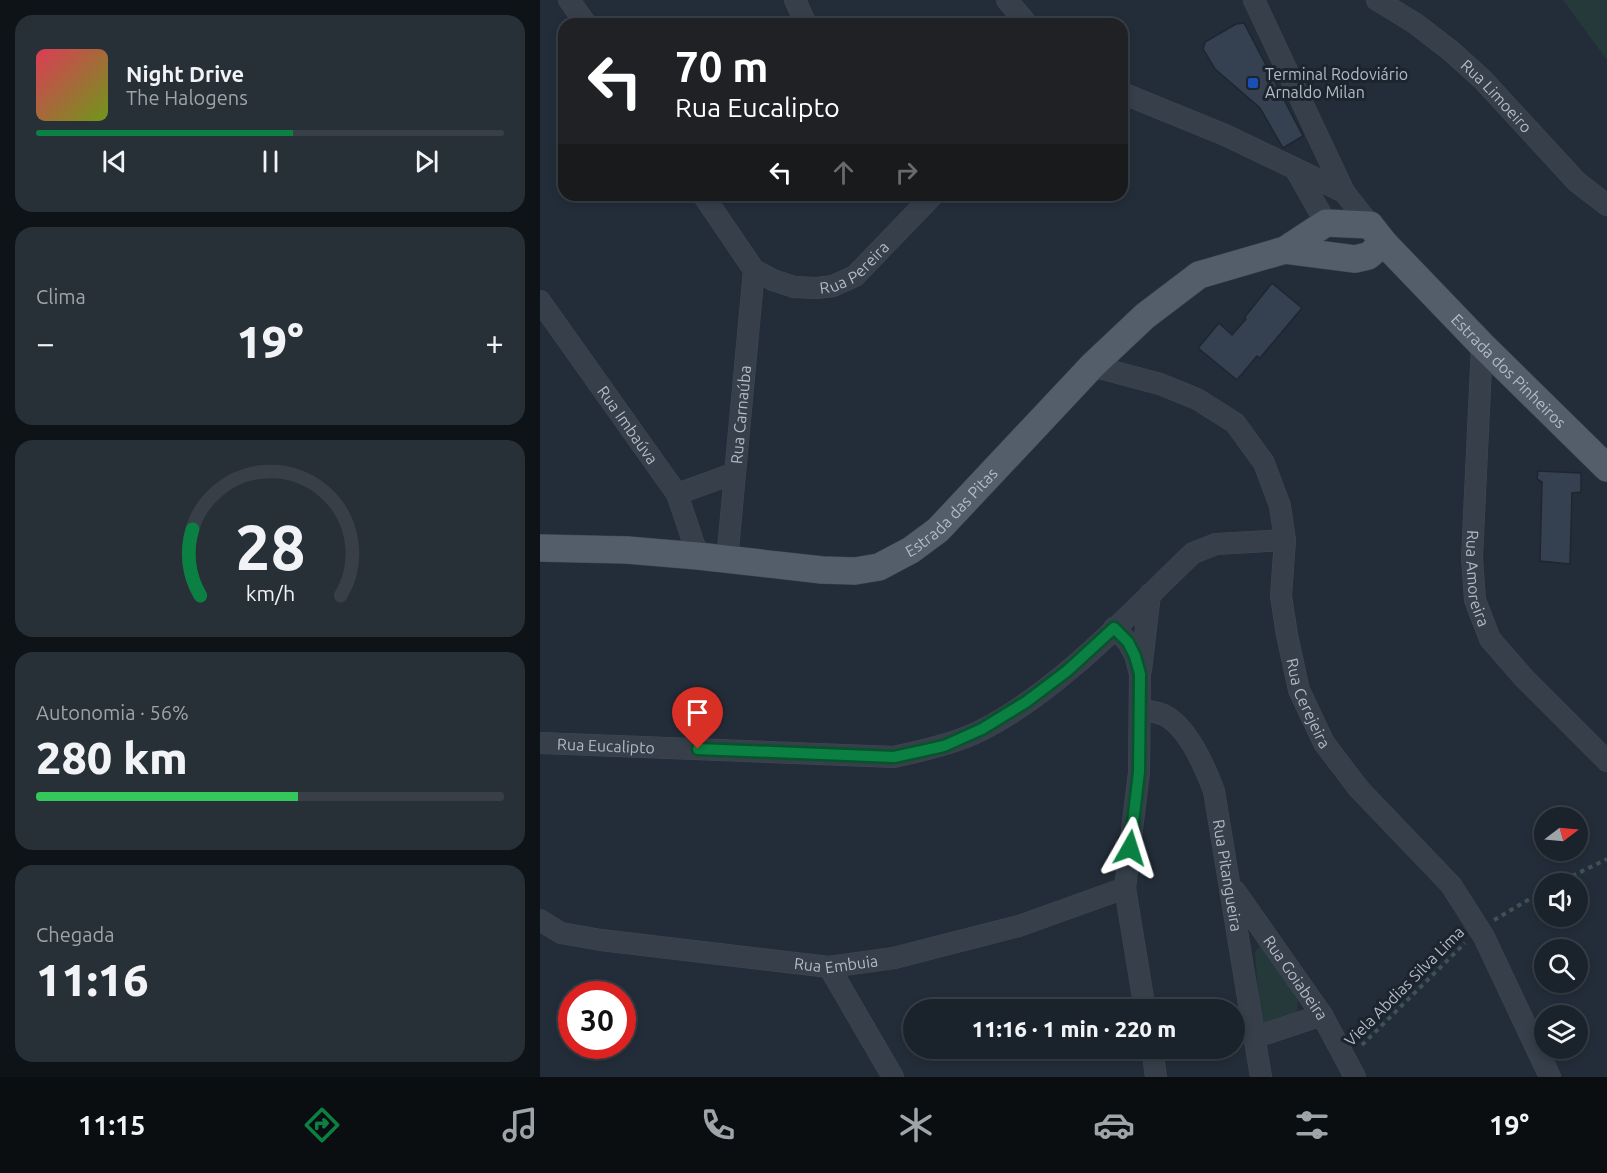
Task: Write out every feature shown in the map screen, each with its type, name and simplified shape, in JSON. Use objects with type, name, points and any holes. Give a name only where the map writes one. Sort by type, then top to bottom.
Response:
[{"type":"main road","points":[[1326,223],[1377,234],[1368,256],[1355,259]]},
{"type":"main road","points":[[1326,223],[1355,259],[1411,270]]},
{"type":"main road","name":"Estrada das Pitas","points":[[540,548],[627,550],[822,570],[855,571],[879,567],[911,550],[938,530],[1092,366],[1145,316],[1199,275],[1285,250],[1326,223]]},
{"type":"main road","name":"Estrada dos Pinheiros","points":[[1377,234],[1482,345],[1607,468]]},
{"type":"main road","name":"Estrada das Pitas","points":[[1285,250],[1355,259]]},
{"type":"street","points":[[795,0],[803,18]]},
{"type":"street","points":[[1007,0],[1022,18]]},
{"type":"street","points":[[1254,0],[1344,192]]},
{"type":"street","name":"Rua Limoeiro","points":[[1378,1],[1416,24],[1451,51],[1483,80],[1577,182],[1607,205]]},
{"type":"street","name":"Estrada dos Pinheiros","points":[[1128,95],[1225,135],[1344,192],[1377,234]]},
{"type":"street","points":[[1296,170],[1326,223]]},
{"type":"street","points":[[706,201],[754,270]]},
{"type":"street","name":"Rua Pereira","points":[[754,270],[794,287],[833,286],[855,276],[927,201]]},
{"type":"street","name":"Rua Carnaúba","points":[[727,560],[754,270]]},
{"type":"street","name":"Rua Imbaúva","points":[[540,301],[677,494],[698,556]]},
{"type":"street","name":"Rua Amoreira","points":[[1482,345],[1472,558],[1475,600],[1490,639],[1524,678],[1607,761]]},
{"type":"street","name":"Rua Cerejeira","points":[[1092,366],[1161,384],[1197,399],[1235,423],[1264,463],[1280,506],[1285,540],[1281,596],[1299,690],[1324,743],[1359,789],[1451,885],[1479,929],[1550,1077]]},
{"type":"street","points":[[677,494],[735,473]]},
{"type":"street","name":"Rua Eucalipto","points":[[540,743],[894,757],[944,746],[982,729],[1026,702],[1067,671],[1192,553],[1216,544],[1285,540]]},
{"type":"street","points":[[1143,999],[1125,888],[1139,772],[1140,674],[1150,594]]},
{"type":"street","points":[[1114,628],[1131,649],[1140,674]]},
{"type":"street","name":"Rua Pitangueira","points":[[1141,709],[1165,716],[1186,735],[1202,762],[1214,791],[1261,1077]]},
{"type":"street","name":"Rua Goiabeira","points":[[1230,882],[1322,1015],[1351,1069]]},
{"type":"street","name":"Rua Embuia","points":[[540,920],[561,933],[601,940],[829,967],[894,958],[1008,929],[1125,888]]},
{"type":"street","points":[[829,967],[893,1077]]},
{"type":"street","points":[[1253,1038],[1322,1015]]},
{"type":"street","points":[[1154,1059],[1156,1077]]},
{"type":"path","points":[[1578,873],[1607,859]]},
{"type":"path","name":"Viela Abdias Silva Lima","points":[[1351,1069],[1479,929],[1534,896]]},
{"type":"shaded area","points":[[1563,0],[1607,0],[1607,60]]},
{"type":"shaded area","points":[[1260,946],[1267,949],[1298,1001],[1297,1012],[1265,1024],[1260,1020],[1255,952]]},
{"type":"building","name":"Terminal Rodoviário Arnaldo Milan","points":[[1244,23],[1303,136],[1283,148],[1260,108],[1215,69],[1203,49],[1205,42],[1236,24]]},
{"type":"building","points":[[1272,283],[1302,308],[1260,358],[1257,356],[1237,380],[1198,348],[1219,323],[1232,335]]},
{"type":"building","points":[[1538,471],[1581,473],[1581,492],[1572,493],[1570,564],[1540,561],[1542,482],[1537,479]]},
{"type":"place","name":"Terminal Rodoviário Arnaldo Milan","points":[[1253,83]]},
{"type":"route","points":[[698,749],[894,757],[944,746],[982,729],[1026,702],[1067,671],[1114,628],[1128,642],[1140,674],[1139,772],[1130,848]]}]
